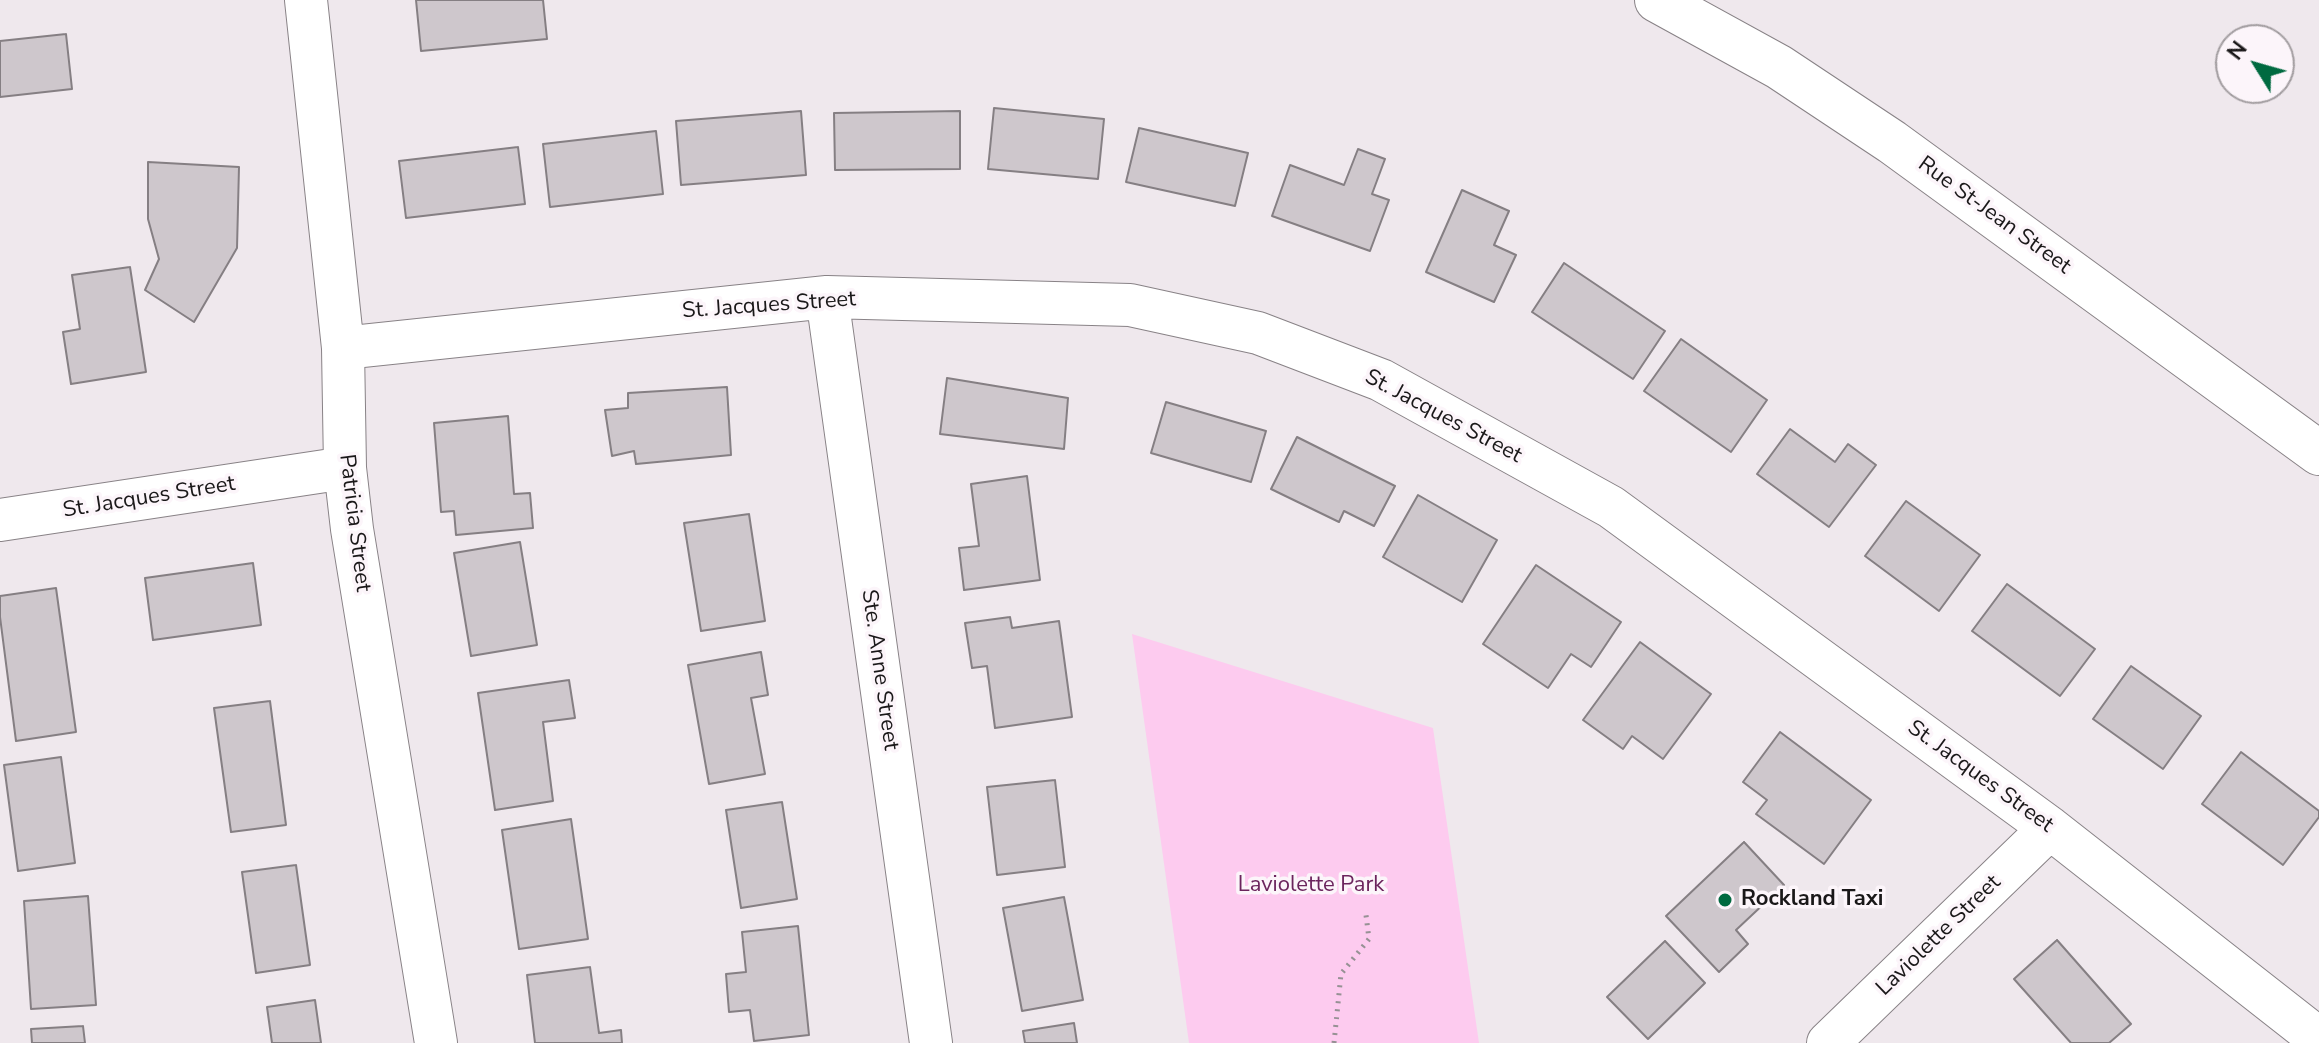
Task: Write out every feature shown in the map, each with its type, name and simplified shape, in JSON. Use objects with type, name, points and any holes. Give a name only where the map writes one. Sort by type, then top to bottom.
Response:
[{"type":"main road","name":"Rue St-Jean Street","points":[[1657,0],[1779,67],[1880,133],[2319,453]]},
{"type":"street","name":"Patricia Street","points":[[306,0],[343,348],[345,468],[352,529],[436,1043]]},
{"type":"street","name":"St. Jacques Street","points":[[343,348],[827,297],[1130,305],[1258,333],[1381,380],[1611,507],[2050,828],[2319,1039]]},
{"type":"street","name":"Ste. Anne Street","points":[[827,297],[931,1043]]},
{"type":"street","name":"St. Jacques Street","points":[[0,520],[345,468]]},
{"type":"street","name":"Laviolette Street","points":[[1828,1043],[2050,828]]},
{"type":"path","points":[[1334,1043],[1341,974],[1369,939],[1366,915]]},
{"type":"green space","name":"Laviolette Park","points":[[1132,634],[1433,728],[1479,1043],[1189,1043]]},
{"type":"building","points":[[416,0],[543,0],[547,39],[421,51]]},
{"type":"building","points":[[66,34],[72,89],[0,97],[0,41]]},
{"type":"building","points":[[994,108],[1104,119],[1098,179],[988,169]]},
{"type":"building","points":[[801,111],[806,175],[681,185],[676,121]]},
{"type":"building","points":[[960,111],[960,169],[835,170],[834,113]]},
{"type":"building","points":[[1139,128],[1248,153],[1235,206],[1126,182]]},
{"type":"building","points":[[656,131],[663,194],[550,207],[543,144]]},
{"type":"building","points":[[518,147],[525,204],[406,218],[399,161]]},
{"type":"building","points":[[1358,149],[1385,159],[1372,194],[1389,200],[1370,251],[1272,216],[1290,165],[1344,185]]},
{"type":"building","points":[[148,162],[239,167],[237,248],[194,322],[145,290],[159,259],[148,219]]},
{"type":"building","points":[[1462,190],[1509,211],[1494,245],[1516,255],[1494,302],[1426,272]]},
{"type":"building","points":[[1564,263],[1665,331],[1633,379],[1532,312]]},
{"type":"building","points":[[130,267],[146,372],[71,384],[63,332],[80,329],[72,275]]},
{"type":"building","points":[[1681,339],[1767,400],[1731,452],[1644,391]]},
{"type":"building","points":[[947,378],[1068,398],[1064,449],[940,434]]},
{"type":"building","points":[[727,387],[731,455],[636,464],[634,451],[612,456],[605,410],[628,408],[628,393]]},
{"type":"building","points":[[1166,402],[1266,431],[1251,482],[1151,453]]},
{"type":"building","points":[[508,416],[514,494],[530,493],[533,528],[456,535],[454,511],[441,512],[434,423]]},
{"type":"building","points":[[1790,429],[1835,462],[1848,444],[1876,465],[1829,527],[1757,474]]},
{"type":"building","points":[[1297,437],[1395,486],[1374,526],[1344,511],[1339,522],[1271,489]]},
{"type":"building","points":[[1027,476],[1040,580],[964,590],[959,548],[979,546],[971,484]]},
{"type":"building","points":[[1418,495],[1497,540],[1462,602],[1383,557]]},
{"type":"building","points":[[1906,501],[1980,555],[1939,611],[1865,556]]},
{"type":"building","points":[[749,514],[765,621],[701,631],[684,523]]},
{"type":"building","points":[[520,542],[537,645],[471,656],[454,553]]},
{"type":"building","points":[[253,563],[261,625],[153,640],[145,578]]},
{"type":"building","points":[[1536,565],[1621,622],[1591,667],[1571,654],[1548,688],[1483,644]]},
{"type":"building","points":[[2007,584],[2095,649],[2060,696],[1972,631]]},
{"type":"building","points":[[56,588],[76,732],[16,741],[0,596]]},
{"type":"building","points":[[1010,617],[1012,628],[1059,621],[1072,717],[995,728],[987,666],[972,668],[965,623]]},
{"type":"building","points":[[1640,642],[1711,694],[1663,759],[1632,736],[1623,749],[1583,720]]},
{"type":"building","points":[[761,652],[768,695],[751,698],[765,774],[709,784],[688,665]]},
{"type":"building","points":[[2131,666],[2201,716],[2163,769],[2093,719]]},
{"type":"building","points":[[569,680],[575,718],[543,722],[553,801],[495,810],[478,693]]},
{"type":"building","points":[[270,701],[286,825],[231,832],[214,708]]},
{"type":"building","points":[[1780,732],[1871,800],[1824,864],[1756,814],[1767,800],[1743,782]]},
{"type":"building","points":[[2241,752],[2319,811],[2319,817],[2283,865],[2202,804]]},
{"type":"building","points":[[61,757],[75,863],[18,871],[4,765]]},
{"type":"building","points":[[1055,780],[1065,867],[997,875],[987,787]]},
{"type":"building","points":[[782,802],[797,899],[741,908],[726,810]]},
{"type":"building","points":[[571,819],[588,939],[519,949],[502,830]]},
{"type":"building","name":"Rockland Taxi","points":[[1744,842],[1784,885],[1736,930],[1748,944],[1719,972],[1666,916]]},
{"type":"building","points":[[296,865],[310,965],[256,973],[242,872]]},
{"type":"building","points":[[88,896],[96,1005],[31,1009],[24,901]]},
{"type":"building","points":[[1064,897],[1083,1000],[1022,1011],[1003,908]]},
{"type":"building","points":[[798,926],[809,1035],[754,1041],[750,1010],[729,1012],[726,974],[746,972],[742,932]]},
{"type":"building","points":[[2057,940],[2131,1024],[2109,1043],[2071,1043],[2014,979]]},
{"type":"building","points":[[1665,941],[1705,983],[1648,1039],[1607,997]]},
{"type":"building","points":[[590,967],[599,1033],[621,1030],[622,1043],[535,1043],[527,975]]},
{"type":"building","points":[[315,1000],[321,1043],[272,1043],[267,1007]]},
{"type":"building","points":[[1074,1023],[1077,1043],[1025,1043],[1023,1031]]},
{"type":"building","points":[[83,1026],[85,1043],[32,1043],[31,1029]]},
{"type":"place","name":"Rockland Taxi","points":[[1725,900]]}]
